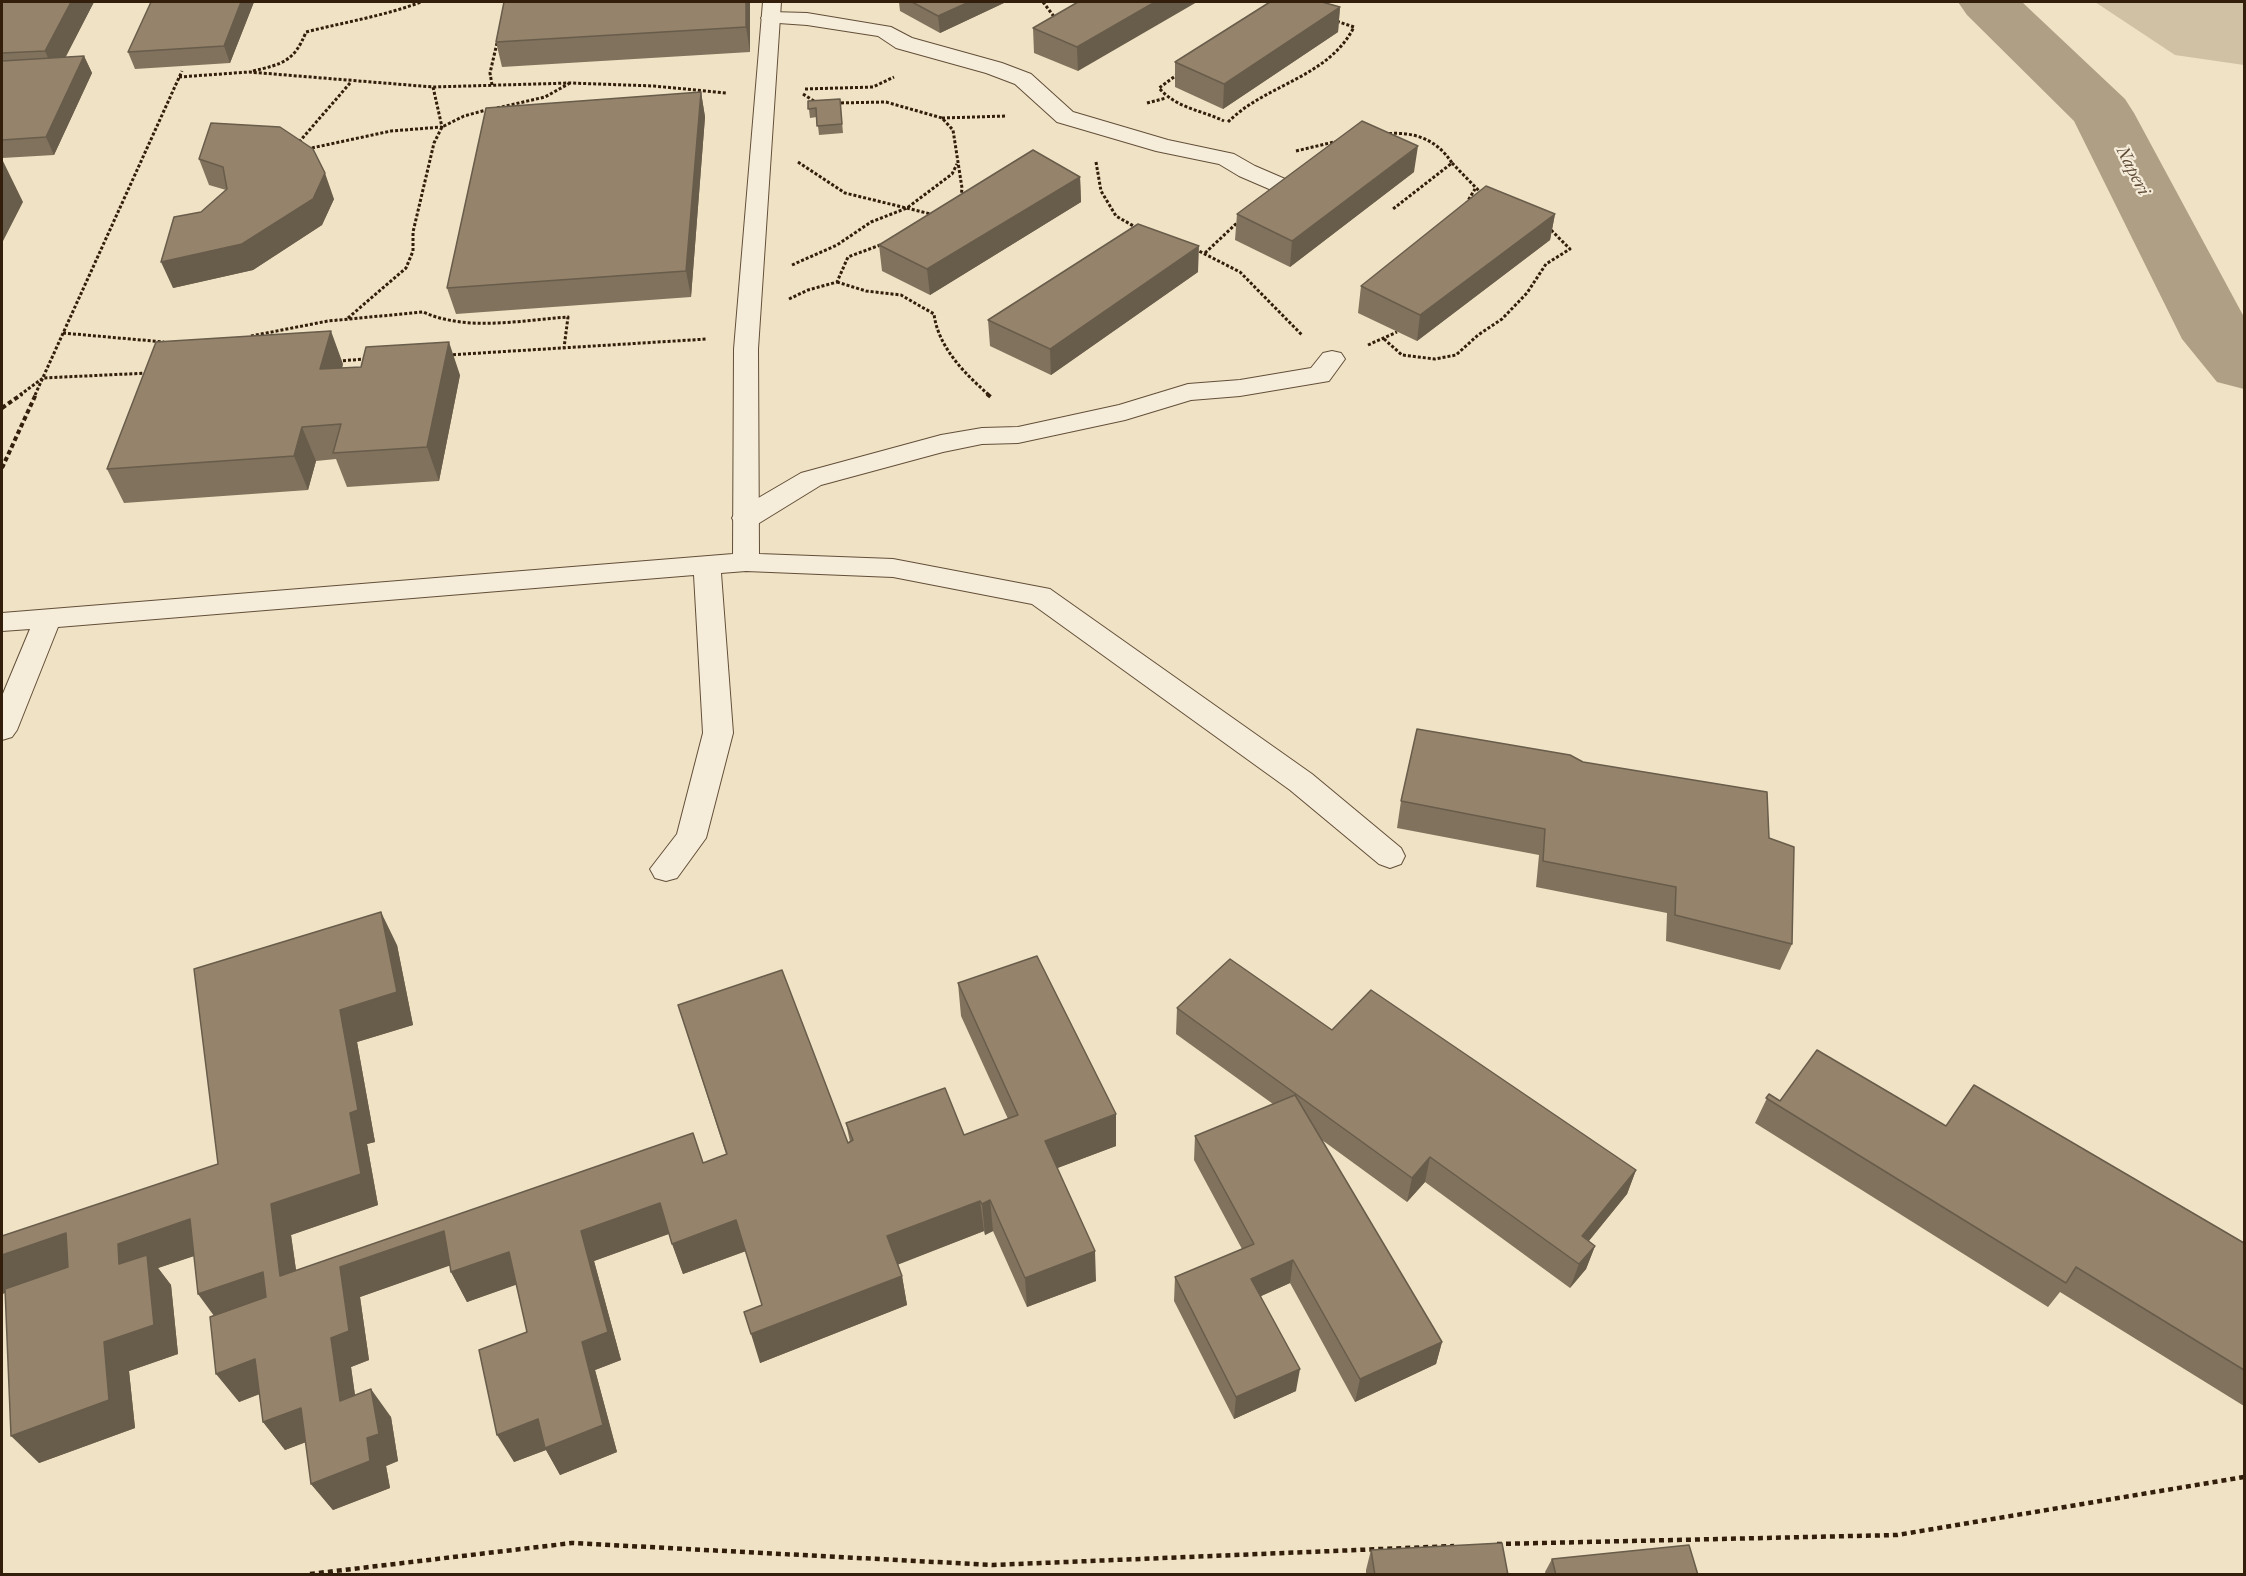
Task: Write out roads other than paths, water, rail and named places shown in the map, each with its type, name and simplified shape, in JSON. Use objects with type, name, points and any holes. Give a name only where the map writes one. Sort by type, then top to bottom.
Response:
[{"type":"street","points":[[772,10],[807,19],[884,31],[904,43],[945,53],[1023,80],[1065,117],[1164,146],[1226,159],[1247,171],[1298,193]]},
{"type":"street","points":[[746,518],[810,480],[941,444],[982,436],[1018,435],[1125,412],[1188,392],[1240,388],[1320,375],[1332,359]]},
{"type":"lane","points":[[746,562],[747,328],[772,10]]},
{"type":"lane","points":[[2,622],[746,562],[893,568],[1040,596],[1275,763],[1390,856]]},
{"type":"lane","points":[[666,869],[691,838],[717,733],[707,565]]},
{"type":"lane","points":[[2,730],[48,618]]},
{"type":"waterway","name":"Naperi","points":[[1988,2],[2102,113],[2219,339],[2244,366]]}]
